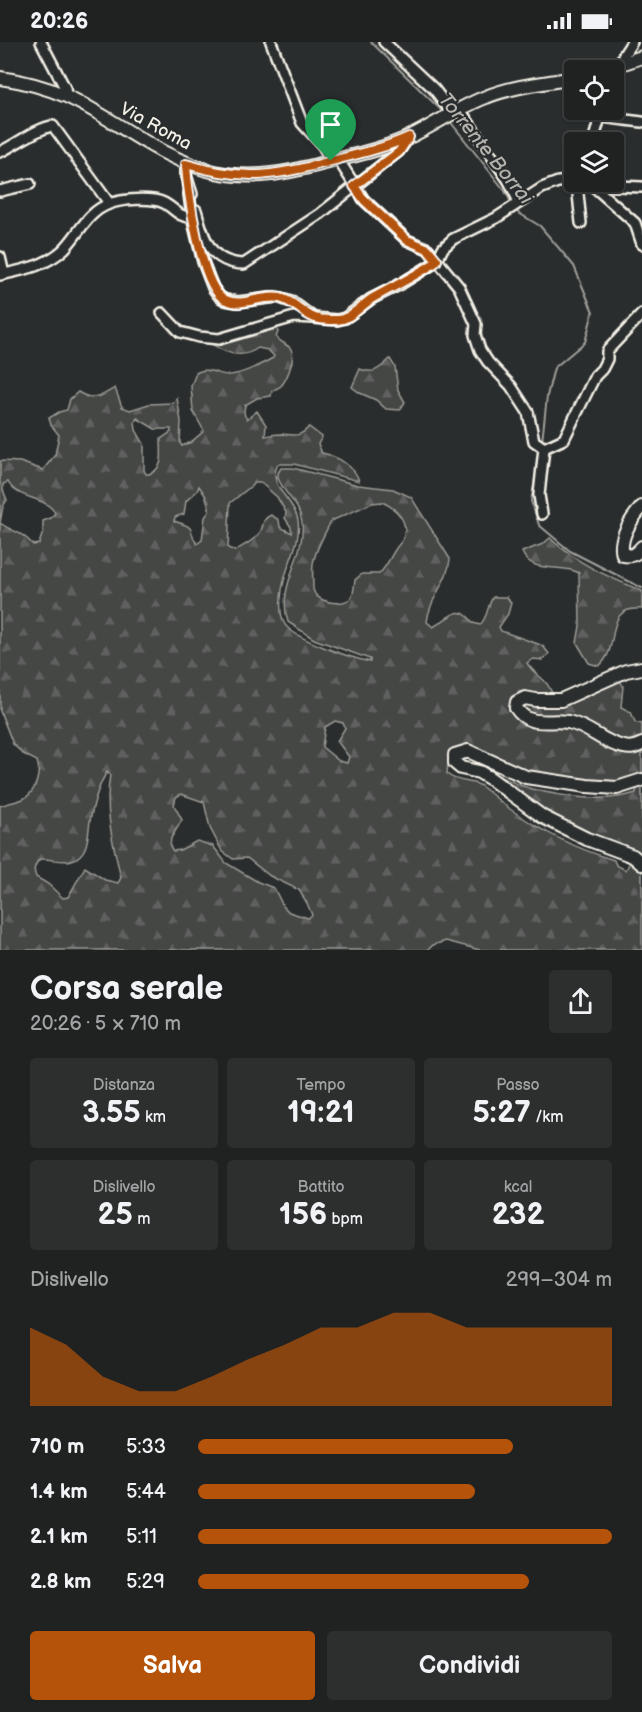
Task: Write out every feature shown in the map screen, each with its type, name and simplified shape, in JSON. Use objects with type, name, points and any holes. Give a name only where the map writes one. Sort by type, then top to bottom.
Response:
[{"type":"street","points":[[41,42],[66,96]]},
{"type":"street","points":[[271,42],[302,123],[335,160],[364,200],[407,240],[428,249],[459,287],[476,324],[475,335],[480,350],[488,362],[512,386],[528,412],[534,441],[542,447]]},
{"type":"street","points":[[624,60],[623,56],[632,42]]},
{"type":"street","points":[[385,43],[434,89],[455,113],[509,181],[518,203]]},
{"type":"street","points":[[624,63],[642,57]]},
{"type":"street","name":"Via Roma","points":[[0,78],[37,86],[66,96],[150,146],[186,164],[230,175],[265,176],[297,171],[386,146],[438,123],[485,97],[564,80]]},
{"type":"street","points":[[624,118],[642,122]]},
{"type":"street","points":[[0,152],[19,144],[45,127],[53,126],[109,203]]},
{"type":"street","points":[[186,164],[186,175],[206,239],[216,256],[232,263],[244,264],[320,214],[399,152],[409,137]]},
{"type":"street","points":[[162,313],[180,332],[219,339],[294,317],[337,320],[345,318],[371,299],[415,276],[437,260],[442,248],[453,239],[503,213],[530,194],[564,182]]},
{"type":"street","points":[[0,191],[30,184]]},
{"type":"street","points":[[624,186],[642,187]]},
{"type":"street","points":[[190,190],[192,217],[204,266],[213,288],[220,297],[238,302],[277,297],[294,303],[314,318]]},
{"type":"street","points":[[579,192],[581,223]]},
{"type":"street","points":[[596,192],[635,223],[642,244]]},
{"type":"street","points":[[0,257],[2,274],[33,268],[63,250],[92,214],[109,203],[153,200],[167,204],[181,216],[192,217]]},
{"type":"street","points":[[542,447],[564,439],[595,376],[607,359],[607,351],[642,314]]},
{"type":"street","points":[[542,447],[539,495],[542,514]]},
{"type":"street","points":[[642,507],[634,516],[621,547],[623,555],[629,556],[642,548]]},
{"type":"street","points":[[642,668],[626,671],[561,700],[525,698],[517,702],[516,708],[521,715],[531,720],[544,723],[565,722],[585,727],[617,746],[635,748],[642,744]]},
{"type":"street","points":[[642,780],[617,788],[587,786],[526,777],[468,751],[455,755],[455,763],[461,768],[479,771],[543,817],[587,839],[633,856],[642,864]]},
{"type":"green space","points":[[275,324],[278,332],[276,337],[291,349],[290,368],[281,386],[272,391],[271,396],[257,398],[245,405],[244,412],[247,419],[257,411],[266,425],[265,436],[296,435],[309,427],[322,437],[318,444],[322,453],[344,462],[354,471],[359,481],[294,464],[278,464],[275,472],[278,486],[292,505],[299,528],[281,600],[282,618],[289,629],[323,647],[370,662],[370,659],[314,639],[288,622],[285,609],[286,596],[300,547],[302,522],[298,509],[278,478],[281,468],[293,468],[358,485],[393,489],[411,497],[450,559],[446,575],[428,614],[427,622],[433,627],[458,612],[463,613],[473,623],[480,625],[493,597],[507,597],[511,603],[508,614],[499,627],[501,631],[544,647],[549,654],[543,660],[533,659],[527,663],[549,687],[554,701],[534,700],[515,710],[642,750],[642,778],[635,782],[580,786],[474,756],[451,757],[447,774],[455,779],[481,786],[522,817],[560,839],[614,860],[616,865],[626,870],[631,860],[642,867],[642,950],[480,950],[446,941],[433,945],[428,950],[0,950],[0,806],[27,796],[34,788],[38,771],[37,761],[23,754],[13,744],[0,711],[0,523],[0,461],[20,462],[43,470],[55,455],[59,435],[51,425],[49,418],[67,410],[70,399],[78,392],[93,398],[115,388],[122,407],[130,410],[149,404],[173,403],[177,398],[181,421],[180,443],[182,446],[191,442],[204,431],[193,411],[191,386],[196,373],[204,370],[233,375],[257,366],[274,356],[268,350],[258,348],[245,354],[231,353],[206,340]],"holes":[[[137,418],[155,429],[171,429],[171,432],[161,439],[160,464],[149,474],[146,474],[144,470],[144,444],[136,430]],[[8,482],[18,492],[45,504],[55,513],[51,518],[43,521],[43,532],[39,544],[33,545],[21,534],[0,523],[3,506],[7,500],[3,484]],[[255,483],[261,483],[277,497],[286,512],[285,518],[292,533],[280,527],[279,520],[271,515],[265,519],[261,531],[254,539],[235,551],[228,548],[230,503]],[[199,486],[209,506],[202,540],[197,544],[190,528],[174,521],[175,517],[184,514],[186,501]],[[382,502],[397,512],[405,527],[403,539],[382,571],[379,574],[362,574],[355,580],[351,598],[335,603],[318,597],[313,588],[314,559],[331,521],[372,503]],[[335,721],[343,723],[345,728],[337,741],[349,757],[347,763],[339,761],[322,747],[325,727]],[[107,772],[110,775],[108,788],[110,826],[121,878],[118,883],[105,880],[85,867],[68,897],[63,898],[48,884],[36,877],[35,865],[40,859],[68,861],[82,853],[87,841],[97,793]],[[181,794],[204,802],[210,828],[222,851],[233,859],[247,858],[270,876],[299,890],[312,915],[308,918],[289,912],[283,906],[274,888],[258,882],[226,863],[213,846],[197,841],[173,851],[170,846],[171,838],[182,820],[174,805],[176,797]]]},
{"type":"green space","points":[[390,359],[395,367],[398,390],[405,402],[400,410],[386,409],[376,400],[352,387],[360,369],[376,370]]},
{"type":"green space","points":[[550,538],[582,563],[642,591],[642,609],[629,610],[621,614],[617,620],[606,658],[599,666],[589,663],[577,643],[580,626],[579,573],[532,564],[522,552],[543,544]]},
{"type":"green space","points":[[619,679],[623,686],[621,707],[631,712],[635,722],[642,724],[642,744],[617,744],[528,715],[522,706],[569,703],[595,693]]},
{"type":"green space","points":[[483,770],[532,789],[584,798],[624,796],[636,793],[637,787],[642,785],[642,860],[515,800]]},
{"type":"waterway","name":"Torrente Borrai","points":[[371,42],[444,113]]},
{"type":"waterway","name":"Torrente Borrai","points":[[449,120],[505,191],[512,204]]},
{"type":"waterway","name":"Torrente Borrai","points":[[515,209],[540,226],[574,266],[593,312],[585,342],[554,368],[547,396],[542,442]]},
{"type":"waterway","name":"Torrente Borrai","points":[[537,471],[531,501],[539,525],[570,551],[642,588]]},
{"type":"route","points":[[409,137],[399,152],[354,186],[364,200],[407,240],[428,249],[437,260],[436,262],[371,299],[345,318],[337,320],[314,318],[294,303],[277,297],[230,302],[220,297],[213,288],[203,262],[192,217],[186,164],[230,175],[265,176],[297,171],[331,161],[396,143],[409,137]]}]
